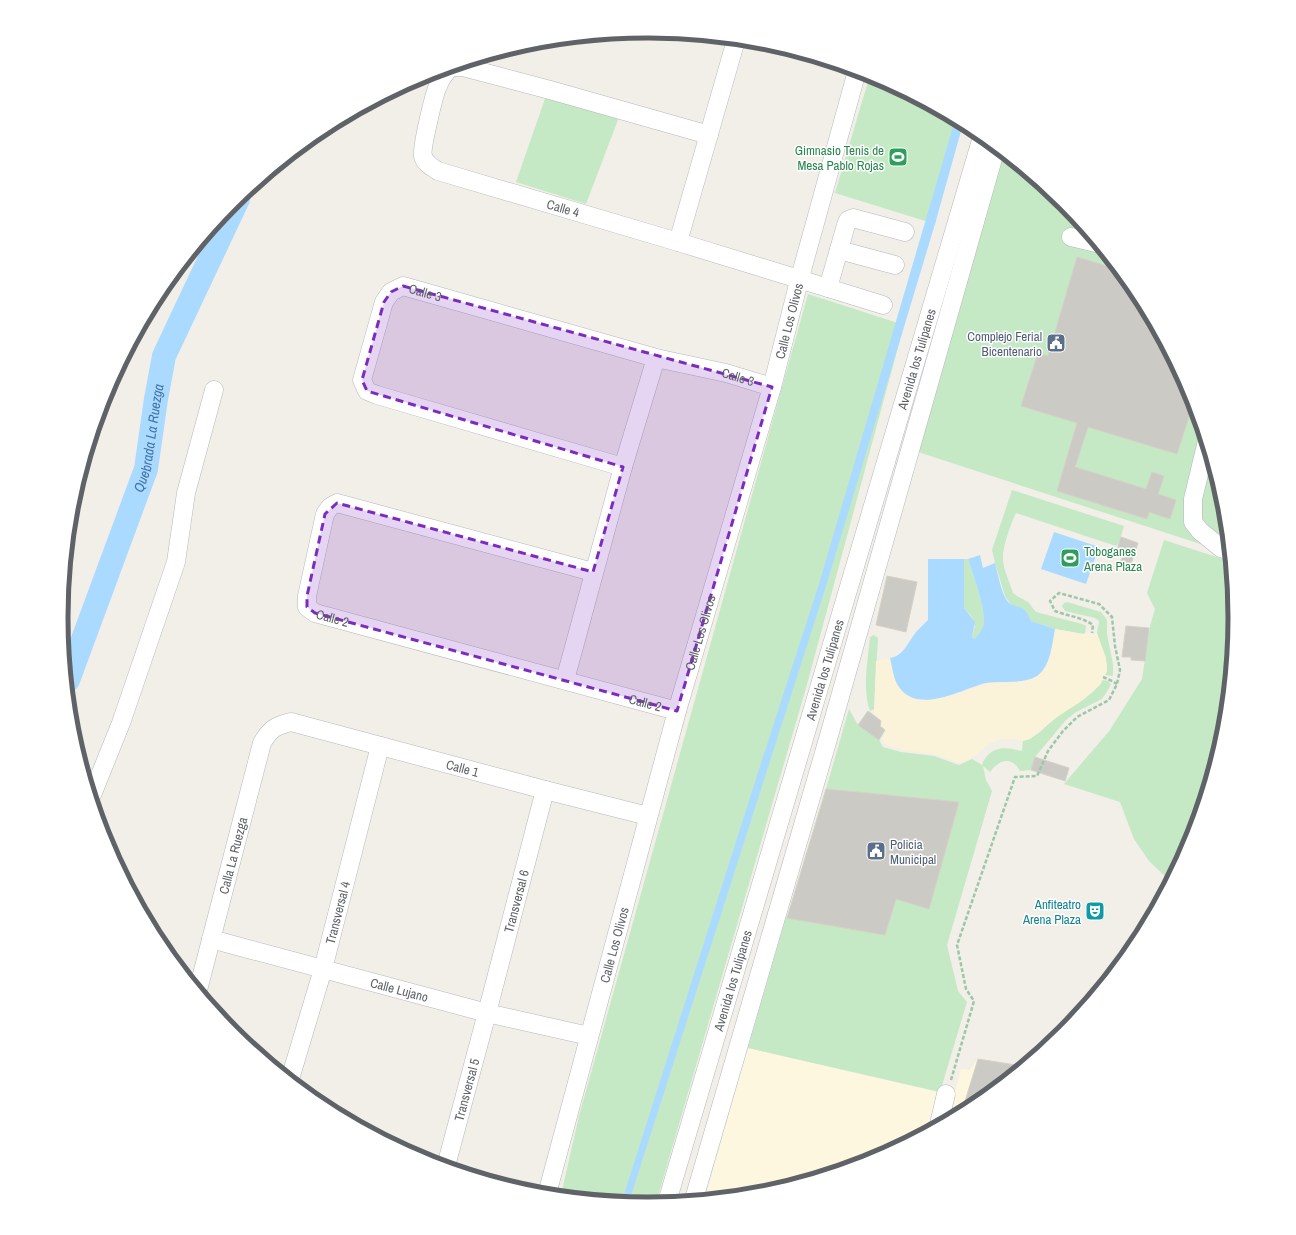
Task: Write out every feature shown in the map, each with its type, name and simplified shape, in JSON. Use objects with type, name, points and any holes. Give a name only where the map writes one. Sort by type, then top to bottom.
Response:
[{"type":"street","points":[[678,242],[735,45]]},
{"type":"street","name":"Calle 4","points":[[466,68],[709,135]]},
{"type":"street","name":"Calle 4","points":[[443,76],[437,87],[424,145],[423,156],[428,165],[438,171],[678,242],[799,281],[883,304]]},
{"type":"street","name":"Calle Los Olivos","points":[[549,1188],[648,816],[677,711],[772,387],[799,281],[855,77]]},
{"type":"street","name":"Avenida los Tulipanes","points":[[669,1196],[980,143]]},
{"type":"street","name":"Avenida los Tulipanes","points":[[695,1195],[805,819],[994,153]]},
{"type":"street","points":[[828,288],[848,220],[852,218],[905,232]]},
{"type":"street","points":[[1071,237],[1089,241]]},
{"type":"street","points":[[839,250],[895,265]]},
{"type":"street","name":"Calle 3","points":[[623,467],[384,398],[367,391],[362,380],[384,302],[391,292],[403,286],[656,358],[726,373],[772,387]]},
{"type":"street","points":[[565,680],[593,572],[656,358]]},
{"type":"street","points":[[95,789],[121,723],[176,562],[186,493],[214,390]]},
{"type":"street","points":[[1204,454],[1193,499],[1193,522],[1200,530],[1224,549]]},
{"type":"street","name":"Calle 2","points":[[593,572],[337,503],[330,507],[325,514],[307,596],[307,607],[315,613],[677,711]]},
{"type":"street","name":"Calle 1","points":[[277,726],[291,722],[648,816]]},
{"type":"street","name":"Calla La Ruezga","points":[[199,984],[262,743],[268,733],[277,726]]},
{"type":"street","name":"Transversal 4","points":[[291,1074],[323,969],[380,746]]},
{"type":"street","name":"Transversal 6","points":[[487,1013],[545,790]]},
{"type":"street","points":[[783,812],[805,819]]},
{"type":"street","name":"Calle Lujano","points":[[211,939],[487,1013],[588,1036]]},
{"type":"street","name":"Transversal 5","points":[[447,1161],[487,1013]]},
{"type":"street","points":[[941,1117],[946,1094]]},
{"type":"path","points":[[946,1094],[974,1001],[966,989],[957,945],[1015,777],[1037,776],[1048,751],[1063,731],[1077,718],[1109,700],[1117,684],[1120,670],[1115,646],[1112,617],[1099,604],[1059,593],[1050,601],[1055,611],[1093,625],[1092,633]]},
{"type":"path","points":[[1103,677],[1112,680],[1117,684]]},
{"type":"highlighted area","points":[[403,286],[772,387],[677,711],[315,613],[307,607],[307,596],[325,514],[337,503],[593,572],[623,467],[367,391],[362,380],[384,302],[391,292]]},
{"type":"shaded area","points":[[748,1048],[954,1096],[961,1069],[970,1070],[978,1059],[1016,1065],[970,1099],[938,1119],[870,1153],[798,1177],[761,1186],[706,1194]]},
{"type":"green space","name":"Gimnasio Tenis de Mesa Pablo Rojas","points":[[868,81],[904,98],[957,128],[935,224],[835,193]]},
{"type":"green space","points":[[547,93],[619,117],[586,204],[516,182]]},
{"type":"green space","name":"Complejo Ferial Bicentenario","points":[[1002,159],[1030,182],[1084,235],[1130,296],[1150,328],[1168,361],[1197,431],[1208,468],[1216,504],[1224,552],[918,452]]},
{"type":"green space","points":[[808,294],[904,325],[806,688],[658,1197],[610,1196],[562,1190],[579,1116]]},
{"type":"green space","points":[[1012,490],[1124,526],[1119,543],[1116,546],[1016,513],[1009,529],[1005,542],[1003,563],[1013,593],[1028,602],[1036,612],[1086,626],[1085,633],[1083,634],[1055,629],[1031,621],[1026,611],[1013,606],[1005,596],[992,550]]},
{"type":"green space","points":[[1164,540],[1224,560],[1228,618],[1223,693],[1208,767],[1197,804],[1166,877],[1149,861],[1134,839],[1120,802],[1064,784],[1110,730],[1142,679],[1150,626],[1155,609],[1147,593]]},
{"type":"green space","points":[[964,559],[968,559],[984,616],[983,627],[974,639],[972,637],[975,626],[972,617],[964,608]]},
{"type":"green space","points":[[1067,602],[1101,612],[1107,620],[1107,634],[1113,664],[1112,676],[1105,675],[1107,670],[1106,659],[1097,634],[1099,621],[1095,618],[1065,611],[1062,606]]},
{"type":"green space","points":[[874,635],[878,638],[874,709],[870,711],[866,693],[866,674],[870,637]]},
{"type":"green space","points":[[1102,680],[1108,681],[1111,684],[1102,699],[1076,712],[1066,720],[1035,757],[1031,770],[1020,771],[1017,766],[1009,761],[1001,762],[990,772],[983,766],[986,780],[992,791],[947,945],[958,991],[967,1002],[940,1092],[748,1048],[786,917],[885,935],[896,899],[928,908],[959,802],[826,789],[849,709],[858,725],[879,740],[883,747],[901,752],[934,756],[959,765],[972,759],[982,765],[987,756],[995,750],[1008,748],[1022,751],[1023,741],[1033,737],[1057,717],[1088,696],[1094,691]]},
{"type":"sand","points":[[1055,629],[1083,634],[1097,633],[1106,658],[1107,671],[1100,685],[1080,702],[1057,717],[1030,739],[1023,741],[1001,739],[990,743],[973,757],[960,763],[934,754],[904,750],[885,744],[882,738],[885,730],[880,726],[881,720],[874,714],[876,661],[890,658],[897,683],[934,699],[962,692],[987,683],[1006,683],[1037,676],[1046,666]]},
{"type":"water","points":[[953,126],[961,130],[935,224],[826,586],[631,1197],[623,1196],[761,763],[819,584]]},
{"type":"water","name":"Toboganes Arena Plaza","points":[[1054,532],[1099,547],[1086,584],[1041,569]]},
{"type":"water","points":[[980,555],[983,568],[995,563],[1002,589],[1008,602],[1024,609],[1031,621],[1055,629],[1048,661],[1042,672],[1031,679],[986,683],[939,698],[927,700],[915,699],[905,694],[897,684],[890,658],[895,657],[902,652],[916,632],[928,620],[928,559],[964,559],[964,608],[975,622],[972,637],[974,639],[983,627],[984,616],[968,559]]},
{"type":"building","points":[[1077,257],[1109,267],[1150,328],[1168,361],[1190,413],[1177,454],[1088,427],[1075,467],[1146,489],[1152,472],[1164,476],[1158,494],[1176,500],[1170,519],[1149,512],[1147,519],[1057,491],[1077,423],[1021,406],[1038,353],[1048,356]]},
{"type":"building","points":[[1121,537],[1138,543],[1130,567],[1120,563],[1123,555],[1116,553]]},
{"type":"building","points":[[887,576],[917,582],[906,632],[876,625]]},
{"type":"building","points":[[1126,626],[1149,628],[1145,661],[1131,660],[1131,657],[1122,657]]},
{"type":"building","points":[[868,711],[881,721],[880,726],[885,730],[879,740],[858,725]]},
{"type":"building","points":[[1035,757],[1069,768],[1065,781],[1031,770]]},
{"type":"building","name":"Policia Municipal","points":[[826,789],[959,802],[929,909],[896,899],[885,935],[787,918]]},
{"type":"building","points":[[978,1059],[1016,1065],[1001,1077],[965,1102]]},
{"type":"waterway","name":"Quebrada La Ruezga","points":[[71,671],[146,469],[164,356],[230,217]]},
{"type":"place","name":"Gimnasio Tenis de Mesa Pablo Rojas","points":[[898,157]]},
{"type":"place","name":"Complejo Ferial Bicentenario","points":[[1056,343]]},
{"type":"place","name":"Toboganes Arena Plaza","points":[[1070,558]]},
{"type":"place","name":"Policia Municipal","points":[[876,851]]},
{"type":"place","name":"Anfiteatro Arena Plaza","points":[[1095,911]]}]
